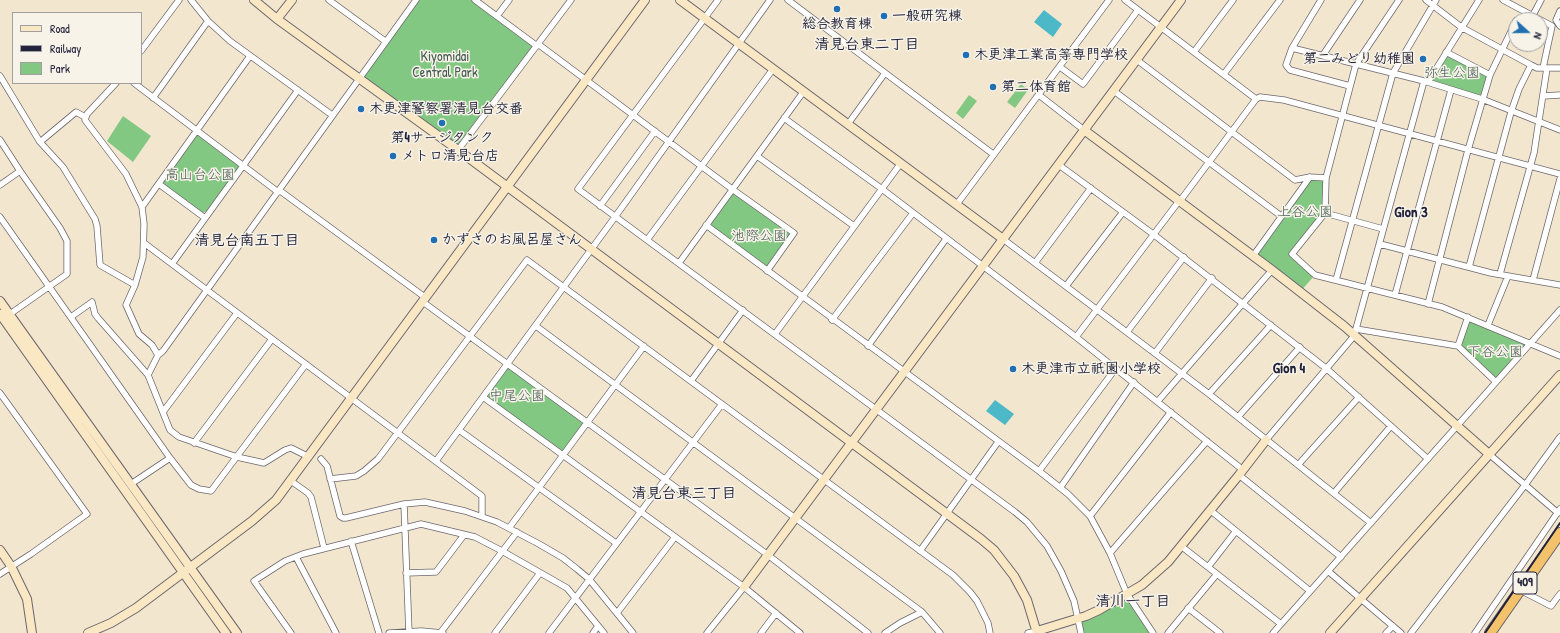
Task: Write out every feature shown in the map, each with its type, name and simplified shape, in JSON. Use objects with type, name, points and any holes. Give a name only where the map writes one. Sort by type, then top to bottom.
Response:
[{"type":"highway","name":"409","points":[[1490,633],[1559,536]]},
{"type":"street","points":[[142,51],[180,0]]},
{"type":"street","points":[[190,0],[208,21],[230,41],[332,115]]},
{"type":"street","points":[[254,0],[718,344],[948,512],[982,539],[994,550],[1014,576],[1027,600],[1037,632]]},
{"type":"street","points":[[278,19],[292,0]]},
{"type":"street","points":[[329,0],[385,41]]},
{"type":"street","points":[[148,375],[158,356],[416,0]]},
{"type":"street","points":[[475,0],[587,80],[732,189],[794,233],[767,271]]},
{"type":"street","points":[[497,16],[509,0]]},
{"type":"street","points":[[458,150],[571,0]]},
{"type":"street","points":[[88,633],[121,617],[252,521],[276,500],[645,0]]},
{"type":"street","points":[[680,0],[957,204],[1096,310],[1182,373],[1371,523]]},
{"type":"street","points":[[718,0],[578,189],[877,409],[1027,522],[1047,546],[1061,571],[1070,590],[1081,633]]},
{"type":"street","points":[[436,461],[592,250],[770,0]]},
{"type":"street","points":[[788,0],[993,154]]},
{"type":"street","points":[[957,204],[1109,0]]},
{"type":"street","points":[[1125,0],[1256,99]]},
{"type":"street","points":[[707,633],[796,518],[1181,0]]},
{"type":"street","points":[[1194,52],[1234,0]]},
{"type":"street","points":[[1224,74],[1280,0]]},
{"type":"street","points":[[1321,0],[1292,48],[1286,66],[1290,70],[1350,86]]},
{"type":"street","points":[[1323,56],[1360,0]]},
{"type":"street","points":[[1398,0],[1356,64],[1326,178],[1325,213],[1292,254],[1315,275],[1428,304],[1468,317],[1560,356]]},
{"type":"street","points":[[1426,0],[1461,26],[1531,65],[1545,68],[1560,68]]},
{"type":"street","points":[[1336,280],[1393,73],[1436,0]]},
{"type":"street","points":[[1028,633],[1037,632],[1078,620],[1100,610],[1128,594],[1168,562],[1266,440],[1327,369],[1355,333],[1410,134],[1426,82],[1479,0]]},
{"type":"street","points":[[1503,0],[1525,12]]},
{"type":"street","points":[[1535,12],[1541,0]]},
{"type":"street","points":[[1060,67],[1083,84],[1138,10]]},
{"type":"street","points":[[1560,11],[1556,20],[1560,26]]},
{"type":"street","points":[[153,98],[208,21]]},
{"type":"street","points":[[1548,24],[1552,26],[1548,50]]},
{"type":"street","points":[[1428,304],[1482,99],[1490,75],[1508,35]]},
{"type":"street","points":[[1292,48],[1393,73],[1482,99],[1511,112],[1560,130]]},
{"type":"street","points":[[1446,52],[1490,75]]},
{"type":"street","points":[[1500,274],[1534,153],[1543,96],[1548,52]]},
{"type":"street","points":[[142,207],[250,56]]},
{"type":"street","points":[[1137,60],[1303,187]]},
{"type":"street","points":[[1468,267],[1511,112],[1519,89],[1531,65]]},
{"type":"street","points":[[647,240],[773,69]]},
{"type":"street","points":[[848,124],[885,73]]},
{"type":"street","points":[[0,76],[40,142],[63,168],[95,219],[97,226],[100,265],[135,285]]},
{"type":"street","points":[[85,117],[115,84]]},
{"type":"street","points":[[135,84],[470,336],[768,555],[868,633]]},
{"type":"street","points":[[172,264],[298,90]]},
{"type":"street","points":[[1395,295],[1451,90]]},
{"type":"street","points":[[679,263],[804,91]]},
{"type":"street","points":[[1114,91],[1281,216]]},
{"type":"street","points":[[1039,95],[1355,333],[1489,454],[1525,485],[1559,511],[1475,633]]},
{"type":"street","points":[[1543,96],[1560,95]]},
{"type":"street","points":[[1076,337],[1256,99],[1265,97],[1284,100],[1560,175],[1533,280]]},
{"type":"street","points":[[40,142],[76,112],[85,117]]},
{"type":"street","points":[[85,117],[86,123],[126,174],[142,207],[144,243],[140,270],[126,305],[139,334],[152,345],[158,356]]},
{"type":"street","points":[[784,118],[882,189],[1134,382],[1207,442],[1241,473],[1341,557]]},
{"type":"street","points":[[600,206],[655,131]]},
{"type":"street","points":[[0,140],[60,228],[67,241],[67,274],[10,314]]},
{"type":"street","points":[[757,156],[854,226]]},
{"type":"street","points":[[775,334],[901,163]]},
{"type":"street","points":[[1059,164],[1212,278],[1300,347],[1327,369],[1428,459]]},
{"type":"street","points":[[0,185],[20,171]]},
{"type":"street","points":[[1295,180],[1310,177],[1326,178]]},
{"type":"street","points":[[1252,256],[1310,177]]},
{"type":"street","points":[[158,184],[205,218]]},
{"type":"street","points":[[1034,263],[1091,188]]},
{"type":"street","points":[[1066,286],[1123,212]]},
{"type":"street","points":[[832,320],[913,213]]},
{"type":"street","points":[[1325,213],[1384,230]]},
{"type":"street","points":[[0,216],[170,458],[192,485],[199,489],[212,491],[306,364]]},
{"type":"street","points":[[706,226],[1039,471],[1078,503],[1090,516],[1110,553],[1128,594],[1153,633]]},
{"type":"street","points":[[868,346],[946,239]]},
{"type":"street","points":[[144,243],[482,496],[482,516]]},
{"type":"street","points":[[1380,244],[1468,267],[1560,285]]},
{"type":"street","points":[[1127,332],[1184,257]]},
{"type":"street","points":[[330,479],[350,477],[364,471],[378,459],[527,260],[691,380],[952,575],[970,592],[983,612],[990,633]]},
{"type":"street","points":[[1158,401],[1272,270]]},
{"type":"street","points":[[1488,325],[1508,276]]},
{"type":"street","points":[[1155,353],[1212,278]]},
{"type":"street","points":[[0,300],[237,633]]},
{"type":"street","points":[[71,317],[92,302],[95,314],[98,318],[148,375],[170,430],[179,437],[237,457],[264,463],[291,448],[309,457]]},
{"type":"street","points":[[691,380],[743,310]]},
{"type":"street","points":[[1273,633],[1560,310]]},
{"type":"street","points":[[162,412],[238,313]]},
{"type":"street","points":[[0,314],[226,633]]},
{"type":"street","points":[[1458,346],[1468,317]]},
{"type":"street","points":[[1209,394],[1271,325]]},
{"type":"street","points":[[536,326],[922,612],[940,633]]},
{"type":"street","points":[[1355,333],[1458,346],[1496,382]]},
{"type":"street","points":[[194,443],[272,339]]},
{"type":"street","points":[[509,528],[564,456],[644,346]]},
{"type":"street","points":[[1238,417],[1300,347]]},
{"type":"street","points":[[1039,471],[1116,368]]},
{"type":"street","points":[[1330,633],[1560,375]]},
{"type":"street","points":[[1060,488],[1134,382]]},
{"type":"street","points":[[0,393],[87,514],[0,574]]},
{"type":"street","points":[[483,397],[744,587],[800,633]]},
{"type":"street","points":[[1298,465],[1359,397]]},
{"type":"street","points":[[549,633],[722,404]]},
{"type":"street","points":[[1090,516],[1171,412]]},
{"type":"street","points":[[1334,493],[1391,426]]},
{"type":"street","points":[[459,430],[616,543]]},
{"type":"street","points":[[1411,633],[1560,437]]},
{"type":"street","points":[[920,551],[998,442]]},
{"type":"street","points":[[1110,553],[1207,442]]},
{"type":"street","points":[[131,484],[170,458]]},
{"type":"street","points":[[321,459],[328,466],[330,479],[340,516],[342,518],[404,504],[425,502],[465,510],[482,516],[517,532],[563,558],[589,579],[633,633]]},
{"type":"street","points":[[291,481],[308,493],[311,497],[324,548]]},
{"type":"street","points":[[404,504],[409,632]]},
{"type":"street","points":[[1210,510],[1310,591]]},
{"type":"street","points":[[291,633],[254,581],[285,561],[296,557],[324,548],[421,524],[474,538],[502,551],[567,588],[604,633]]},
{"type":"street","points":[[1208,566],[1236,531]]},
{"type":"street","points":[[389,633],[442,633],[517,532]]},
{"type":"street","points":[[406,573],[436,572],[464,535]]},
{"type":"street","points":[[617,613],[675,536]]},
{"type":"street","points":[[351,541],[379,633]]},
{"type":"street","points":[[1181,546],[1281,624]]},
{"type":"street","points":[[0,550],[11,566],[27,599],[32,633]]},
{"type":"street","points":[[296,557],[336,633]]},
{"type":"street","points":[[1328,571],[1401,633]]},
{"type":"street","points":[[495,633],[540,573]]},
{"type":"street","points":[[1168,633],[1217,574]]},
{"type":"street","points":[[1520,590],[1551,606],[1560,594]]},
{"type":"street","points":[[1188,608],[1220,633]]},
{"type":"street","points":[[885,633],[900,623],[922,612]]},
{"type":"street","points":[[761,633],[776,614]]},
{"type":"street","points":[[593,633],[598,626]]},
{"type":"street","points":[[1386,633],[1393,626]]},
{"type":"green space","name":"Kiyomidai Central Park","points":[[419,0],[471,0],[533,46],[458,147],[361,78]]},
{"type":"green space","name":"弥生公園","points":[[1446,52],[1490,75],[1482,99],[1428,82]]},
{"type":"green space","points":[[1021,84],[1028,90],[1015,108],[1007,102]]},
{"type":"green space","points":[[969,95],[977,101],[963,119],[956,113]]},
{"type":"green space","points":[[123,116],[151,136],[133,162],[107,141]]},
{"type":"green space","name":"高山台公園","points":[[195,135],[200,135],[238,164],[238,168],[207,211],[202,213],[164,184],[164,179]]},
{"type":"green space","name":"上谷公園","points":[[1310,177],[1326,178],[1325,213],[1292,254],[1315,275],[1300,292],[1253,256]]},
{"type":"green space","name":"池際公園","points":[[732,189],[794,233],[767,271],[706,225]]},
{"type":"green space","name":"下谷公園","points":[[1468,317],[1530,344],[1496,382],[1458,346]]},
{"type":"green space","name":"中尾公園","points":[[508,364],[588,423],[564,456],[483,397]]},
{"type":"green space","points":[[1127,594],[1153,633],[1081,633],[1078,620]]},
{"type":"water","points":[[1044,10],[1062,24],[1053,37],[1034,22]]},
{"type":"water","points":[[995,400],[1014,414],[1005,425],[986,411]]},
{"type":"railway","points":[[1485,633],[1560,523]]},
{"type":"place","name":"総合教育棟","points":[[837,9]]},
{"type":"place","name":"一般研究棟","points":[[884,16]]},
{"type":"place","name":"木更津工業高等専門学校","points":[[966,55]]},
{"type":"place","name":"第二みどり幼稚園","points":[[1423,59]]},
{"type":"place","name":"第二体育館","points":[[993,87]]},
{"type":"place","name":"木更津警察署清見台交番","points":[[361,109]]},
{"type":"place","name":"第4サージタンク","points":[[442,123]]},
{"type":"place","name":"メトロ清見台店","points":[[393,156]]},
{"type":"place","name":"かずさのお風呂屋さん","points":[[434,240]]},
{"type":"place","name":"木更津市立祇園小学校","points":[[1013,369]]},
{"type":"district","name":"清見台東二丁目","points":[[867,45]]},
{"type":"district","name":"Gion 3","points":[[1411,213]]},
{"type":"district","name":"清見台南五丁目","points":[[247,241]]},
{"type":"district","name":"Gion 4","points":[[1289,369]]},
{"type":"district","name":"清見台東三丁目","points":[[684,494]]},
{"type":"district","name":"清川一丁目","points":[[1133,602]]}]
